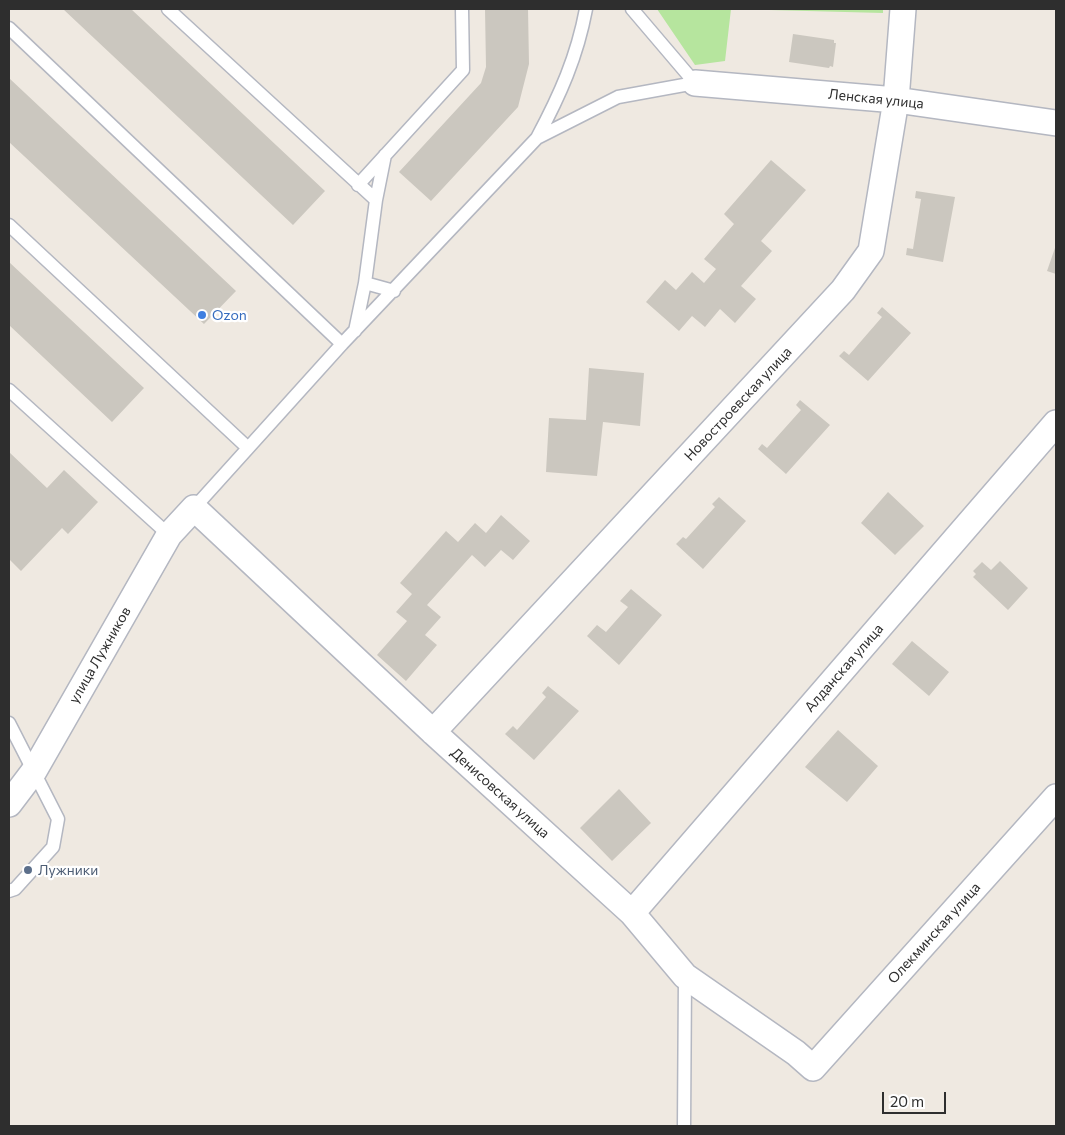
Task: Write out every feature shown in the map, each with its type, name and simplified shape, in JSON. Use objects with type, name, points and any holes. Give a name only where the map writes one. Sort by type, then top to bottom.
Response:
[{"type":"street","name":"Новостроевская улица","points":[[433,732],[843,290],[871,251],[896,100],[903,9]]},
{"type":"street","name":"Ленская улица","points":[[695,83],[896,100],[1056,123]]},
{"type":"street","name":"Алданская улица","points":[[632,913],[1056,423]]},
{"type":"street","name":"Денисовская улица","points":[[194,508],[433,732],[632,913],[685,976],[796,1053],[813,1068]]},
{"type":"street","name":"улица Лужников","points":[[9,804],[34,770],[169,535],[194,508]]},
{"type":"street","name":"Олекминская улица","points":[[813,1068],[1056,798]]},
{"type":"lane","points":[[168,9],[376,200]]},
{"type":"lane","points":[[358,184],[463,70],[462,9]]},
{"type":"lane","points":[[194,508],[342,344],[537,138],[561,93],[582,32],[586,9]]},
{"type":"lane","points":[[632,9],[695,83]]},
{"type":"lane","points":[[9,28],[342,344]]},
{"type":"lane","points":[[537,138],[618,97],[695,83]]},
{"type":"lane","points":[[355,331],[365,283],[376,200],[385,155]]},
{"type":"lane","points":[[9,225],[248,448]]},
{"type":"lane","points":[[365,283],[394,291]]},
{"type":"lane","points":[[9,390],[169,535]]},
{"type":"lane","points":[[9,723],[58,819],[53,847],[15,889],[9,891]]},
{"type":"lane","points":[[684,1126],[685,976]]},
{"type":"green space","points":[[657,9],[731,9],[725,61],[695,65]]},
{"type":"green space","points":[[731,9],[883,9],[883,13]]},
{"type":"building","points":[[63,9],[131,9],[325,191],[293,225]]},
{"type":"building","points":[[485,9],[528,9],[529,64],[518,107],[431,201],[399,172],[481,83],[486,67]]},
{"type":"building","points":[[793,34],[834,40],[834,43],[836,43],[833,67],[789,62]]},
{"type":"building","points":[[9,78],[236,291],[204,324],[9,142]]},
{"type":"building","points":[[771,160],[806,190],[761,241],[772,251],[741,286],[756,299],[735,323],[720,309],[705,327],[692,316],[679,331],[646,302],[665,280],[676,290],[692,272],[704,283],[716,269],[704,259],[734,224],[724,214]]},
{"type":"building","points":[[916,191],[955,197],[943,262],[906,255],[907,248],[913,249],[921,199],[915,198]]},
{"type":"building","points":[[1056,245],[1056,274],[1047,271]]},
{"type":"building","points":[[9,262],[144,388],[112,422],[9,325]]},
{"type":"building","points":[[882,307],[911,333],[868,381],[839,356],[844,351],[849,355],[882,317],[877,313]]},
{"type":"building","points":[[589,368],[644,373],[640,426],[603,422],[597,476],[546,472],[549,418],[586,420]]},
{"type":"building","points":[[800,400],[830,425],[786,474],[758,449],[762,444],[767,448],[801,410],[796,405]]},
{"type":"building","points":[[9,452],[47,488],[64,470],[98,502],[68,534],[62,528],[21,571],[9,559]]},
{"type":"building","points":[[888,492],[924,526],[895,555],[861,523]]},
{"type":"building","points":[[719,497],[746,521],[703,569],[676,544],[683,537],[686,539],[715,507],[712,504]]},
{"type":"building","points":[[501,515],[530,541],[513,560],[501,550],[485,567],[472,555],[427,605],[441,617],[425,635],[437,645],[406,681],[377,655],[407,621],[396,612],[412,594],[400,583],[446,531],[458,542],[475,523],[486,533]]},
{"type":"building","points":[[1000,561],[1028,588],[1008,610],[973,577],[976,574],[973,571],[982,562],[991,570]]},
{"type":"building","points":[[631,589],[662,615],[619,665],[587,636],[597,625],[606,632],[628,607],[620,601]]},
{"type":"building","points":[[912,641],[949,672],[929,696],[892,664]]},
{"type":"building","points":[[548,686],[579,711],[534,760],[505,734],[513,726],[517,730],[546,697],[542,693]]},
{"type":"building","points":[[838,730],[878,766],[847,802],[805,767]]},
{"type":"building","points":[[619,789],[651,823],[612,861],[580,828]]},
{"type":"place","name":"Ozon","points":[[202,315]]},
{"type":"place","name":"Лужники","points":[[28,870]]}]
